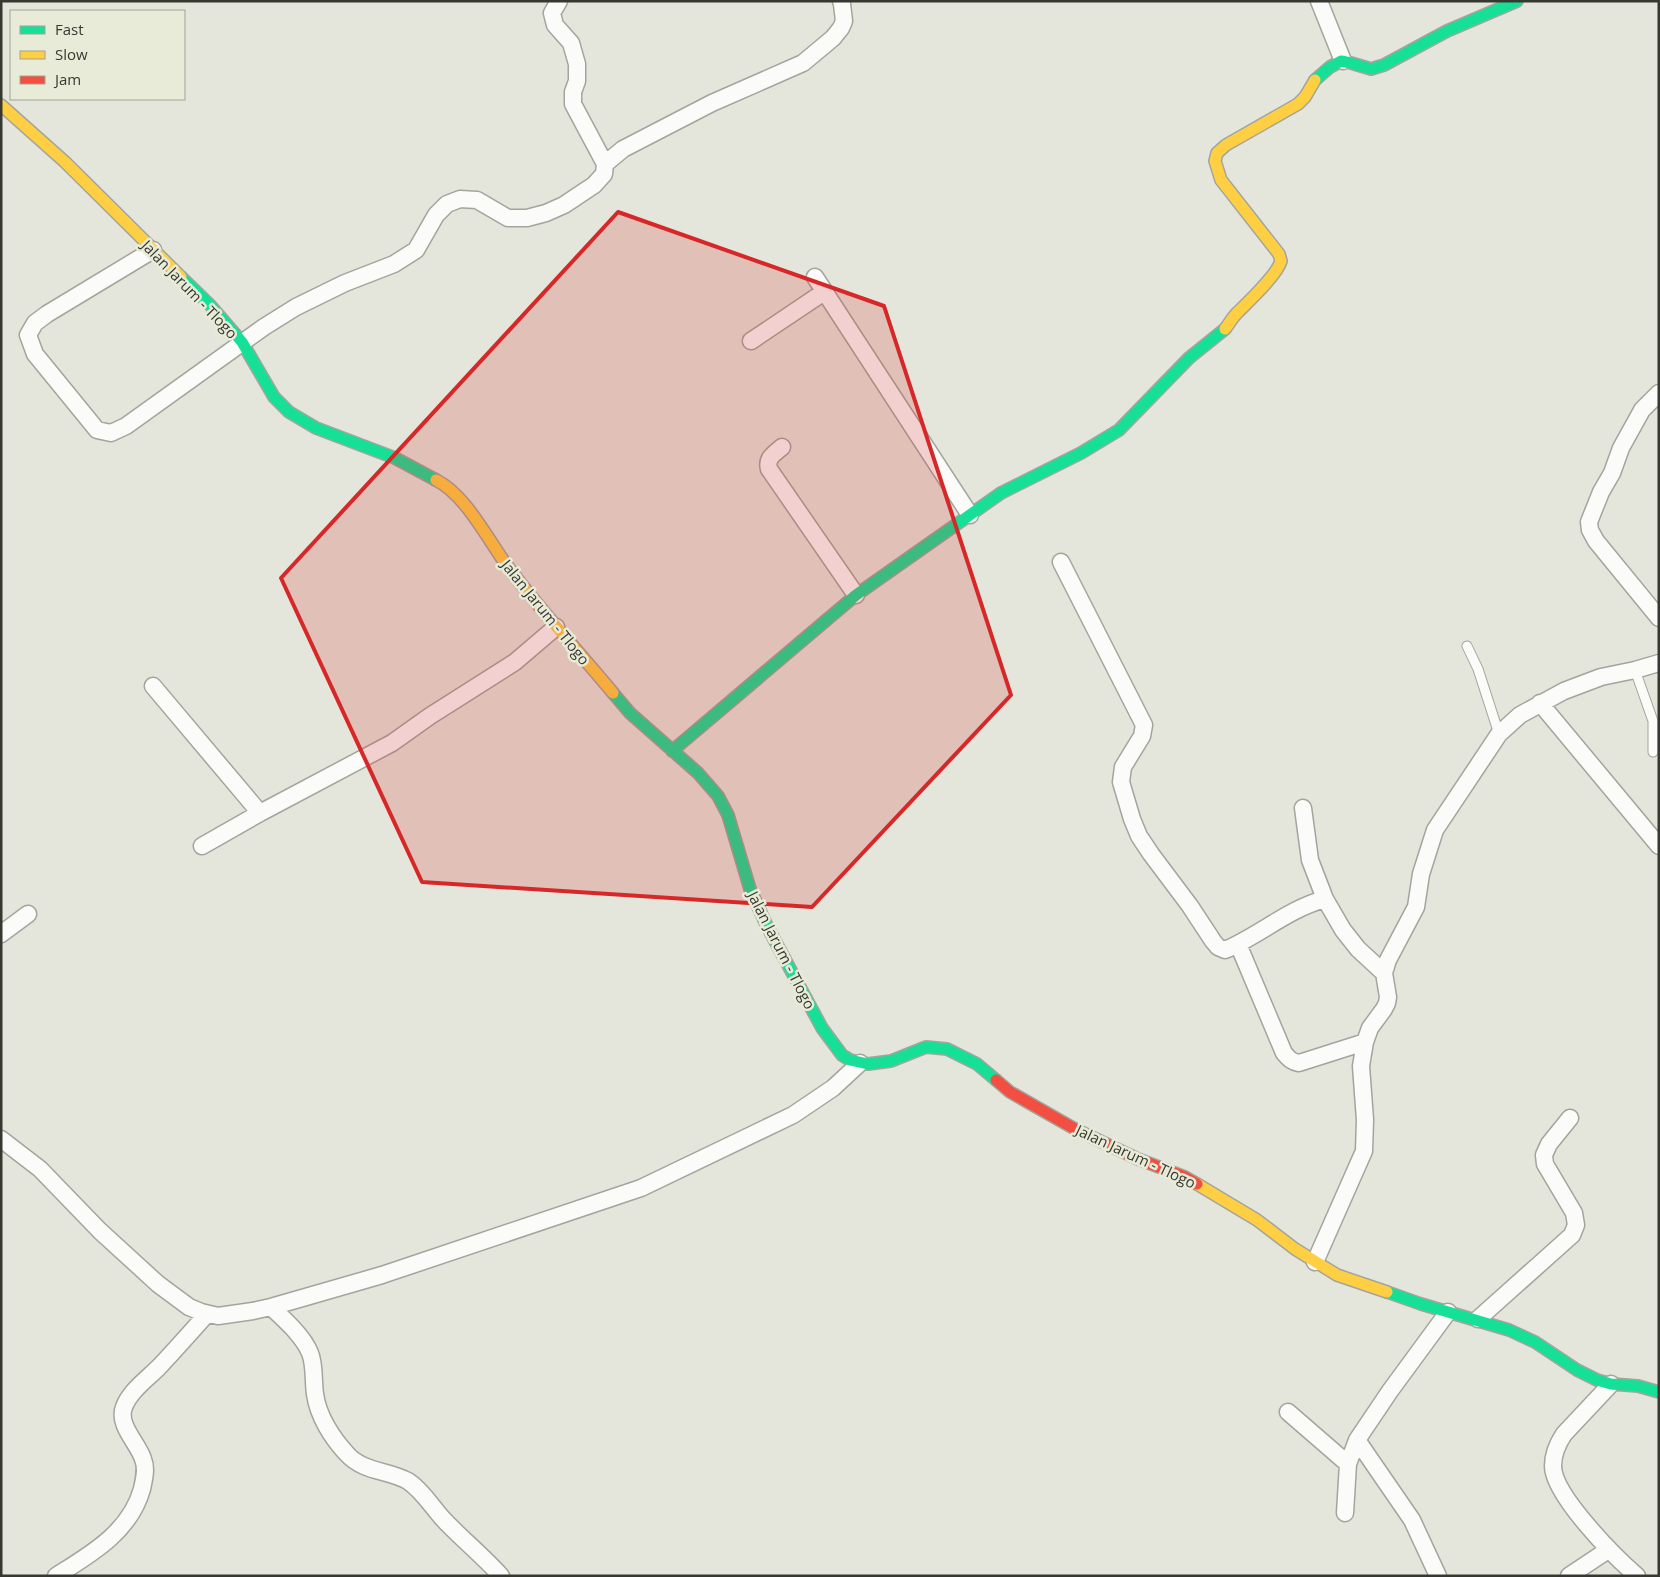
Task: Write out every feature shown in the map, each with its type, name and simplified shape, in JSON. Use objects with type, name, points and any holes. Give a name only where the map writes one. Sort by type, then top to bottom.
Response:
[{"type":"street","points":[[559,1],[552,13],[555,25],[572,43],[577,64],[577,81],[573,92],[573,104],[606,164]]},
{"type":"street","points":[[153,250],[47,314],[35,323],[28,335],[35,354],[97,430],[110,433],[126,426],[242,342],[296,306],[345,283],[394,264],[416,250],[436,215],[448,204],[460,199],[477,200],[508,218],[527,218],[546,213],[564,205],[594,185],[604,174],[606,164],[623,150],[712,103],[804,62],[833,38],[841,28],[844,21],[841,1]]},
{"type":"street","points":[[1319,1],[1343,61]]},
{"type":"street","points":[[672,751],[856,595],[1001,493],[1081,453],[1119,430],[1189,358],[1209,344],[1225,329],[1276,270],[1282,259],[1221,180],[1214,158],[1217,152],[1298,104],[1304,99],[1313,82],[1338,62],[1343,61],[1368,69],[1386,64],[1452,28],[1517,1]]},
{"type":"street","name":"Jalan Jarum - Tlogo","points":[[1,105],[65,162],[210,305],[242,342],[274,397],[289,412],[316,428],[395,458],[441,482],[455,493],[508,567],[556,627],[630,713],[707,783],[724,806],[750,889],[767,926],[822,1028],[842,1055],[850,1060],[868,1064],[891,1061],[926,1048],[947,1049],[977,1064],[1010,1092],[1076,1129],[1138,1158],[1185,1177],[1257,1220],[1315,1262],[1337,1275],[1402,1298],[1509,1330],[1535,1342],[1577,1370],[1597,1380],[1611,1384],[1638,1386],[1659,1392]]},
{"type":"street","points":[[815,277],[970,515]]},
{"type":"street","points":[[751,342],[824,292]]},
{"type":"street","points":[[1659,393],[1642,410],[1621,448],[1612,473],[1601,492],[1590,522],[1590,530],[1596,541],[1659,618]]},
{"type":"street","points":[[782,447],[769,458],[767,463],[769,469],[856,595]]},
{"type":"street","points":[[1061,562],[1144,725],[1142,736],[1123,767],[1121,782],[1139,836],[1218,947],[1225,950],[1285,915],[1310,903],[1325,899]]},
{"type":"street","points":[[202,846],[392,743],[430,716],[515,662],[556,627]]},
{"type":"street","points":[[1315,1262],[1364,1151],[1361,1066],[1365,1042],[1370,1028],[1384,1009],[1388,997],[1384,973],[1388,960],[1416,907],[1421,874],[1435,830],[1499,734],[1520,715],[1564,691],[1601,677],[1659,663]]},
{"type":"street","points":[[153,686],[260,813]]},
{"type":"street","points":[[1540,703],[1659,846]]},
{"type":"street","points":[[1303,808],[1310,860],[1325,899],[1343,930],[1358,949],[1384,973]]},
{"type":"street","points":[[1,934],[28,914]]},
{"type":"street","points":[[1238,944],[1288,1059],[1299,1063],[1365,1042]]},
{"type":"street","points":[[1,1139],[40,1169],[100,1232],[158,1284],[189,1307],[218,1316],[271,1307],[382,1276],[641,1188],[792,1115],[833,1088],[860,1063]]},
{"type":"street","points":[[1478,1320],[1572,1235],[1576,1225],[1574,1213],[1545,1164],[1544,1155],[1549,1144],[1570,1118]]},
{"type":"street","points":[[271,1307],[293,1328],[310,1353],[315,1395],[319,1408],[326,1426],[348,1455],[360,1465],[408,1481],[420,1491],[444,1519],[501,1576]]},
{"type":"street","points":[[1345,1512],[1348,1464],[1357,1440],[1448,1312]]},
{"type":"street","points":[[56,1576],[109,1540],[125,1524],[139,1498],[145,1476],[144,1460],[122,1417],[124,1407],[133,1394],[207,1314]]},
{"type":"street","points":[[1611,1384],[1558,1442],[1552,1468],[1567,1501],[1608,1550],[1636,1576]]},
{"type":"street","points":[[1288,1412],[1348,1464]]},
{"type":"street","points":[[1357,1440],[1412,1520],[1438,1576]]},
{"type":"street","points":[[1569,1576],[1608,1550]]},
{"type":"lane","points":[[1467,646],[1478,669],[1499,734]]},
{"type":"lane","points":[[1635,670],[1653,721],[1653,752]]},
{"type":"highlighted area","points":[[618,212],[884,306],[1011,695],[812,907],[422,882],[281,578]]},
{"type":"traffic: fast","points":[[1315,80],[1330,67],[1341,61],[1371,69],[1384,65],[1447,31],[1517,1]]},
{"type":"traffic: fast","points":[[181,277],[210,305],[242,342],[274,397],[289,412],[316,428],[395,458],[436,480]]},
{"type":"traffic: fast","points":[[672,751],[856,595],[1001,493],[1081,453],[1119,430],[1189,358],[1225,329]]},
{"type":"traffic: fast","points":[[613,693],[630,713],[698,773],[718,796],[728,815],[750,889],[767,926],[822,1028],[842,1055],[850,1060],[868,1064],[891,1061],[926,1047],[947,1049],[977,1064],[996,1080]]},
{"type":"traffic: fast","points":[[1387,1292],[1509,1330],[1535,1342],[1577,1370],[1597,1380],[1611,1384],[1638,1386],[1659,1392]]},
{"type":"traffic: slow","points":[[1225,329],[1235,315],[1268,281],[1281,261],[1279,254],[1221,180],[1215,161],[1217,153],[1226,145],[1298,104],[1305,97],[1315,80]]},
{"type":"traffic: slow","points":[[1,105],[65,162],[181,277]]},
{"type":"traffic: slow","points":[[436,480],[447,487],[467,507],[508,567],[546,615],[613,693]]},
{"type":"traffic: slow","points":[[1197,1184],[1257,1220],[1295,1249],[1337,1275],[1387,1292]]},
{"type":"traffic: jam","points":[[996,1080],[1010,1092],[1075,1129],[1197,1184]]}]
